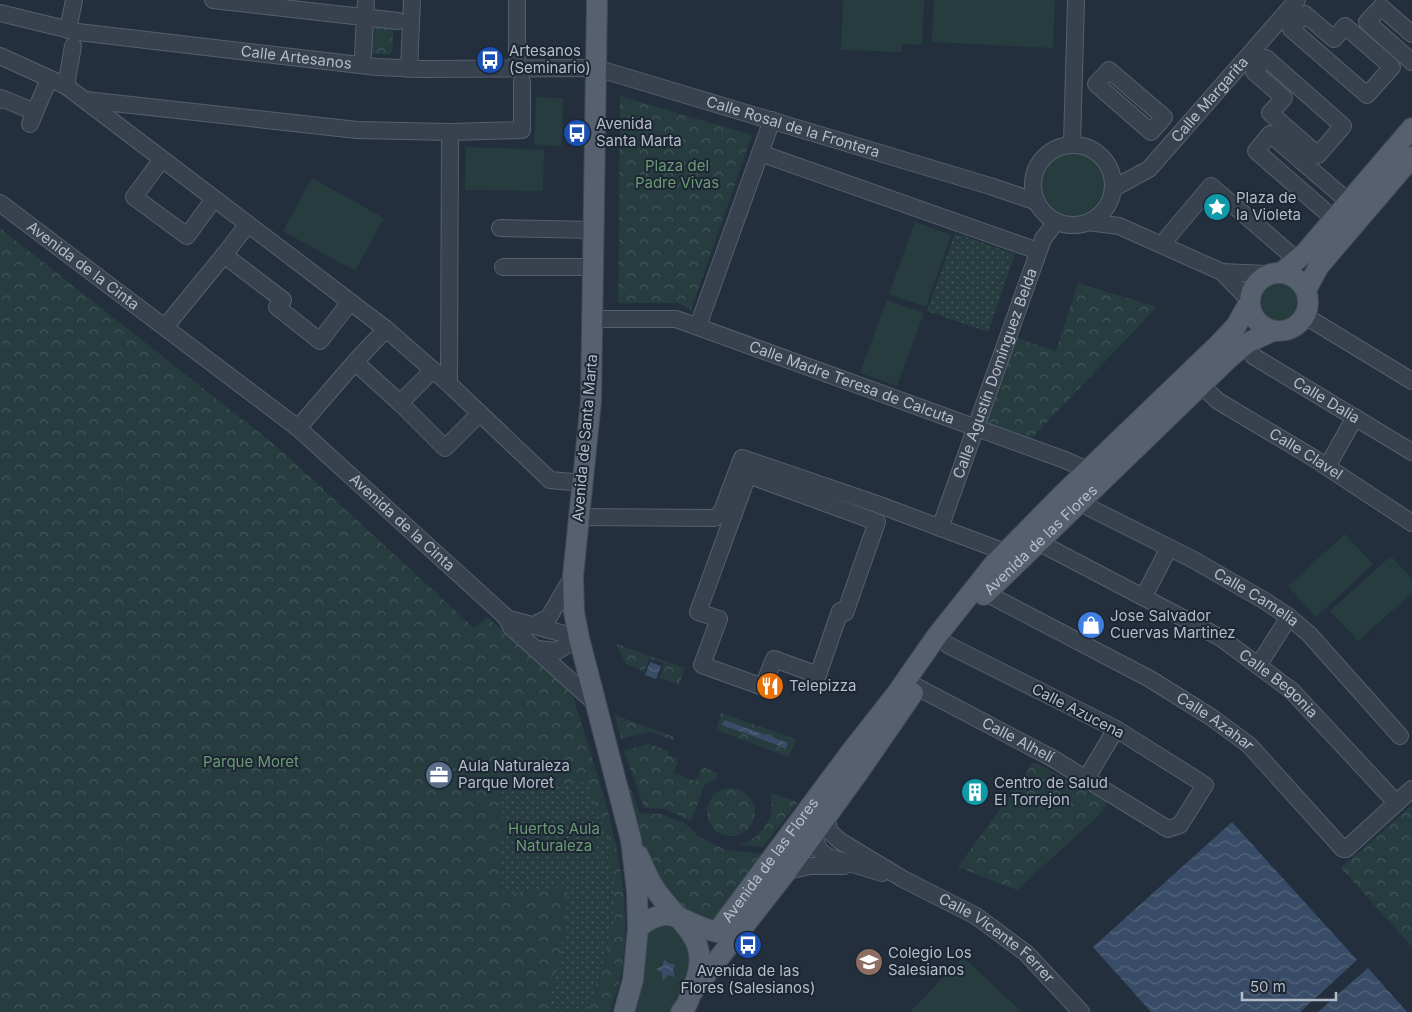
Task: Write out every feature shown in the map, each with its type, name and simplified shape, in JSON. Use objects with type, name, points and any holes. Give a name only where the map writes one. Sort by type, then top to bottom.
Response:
[{"type":"main road","name":"Avenida de Santa Marta","points":[[597,0],[591,401],[573,576],[574,612],[579,638],[630,840],[637,892],[638,928],[633,980],[624,1012]]},
{"type":"main road","points":[[1275,273],[1300,281],[1306,290],[1309,303],[1305,316],[1295,327],[1288,330],[1273,331],[1256,321],[1249,301],[1252,289],[1258,280],[1296,263],[1412,128]]},
{"type":"main road","points":[[1306,290],[1319,266],[1412,156]]},
{"type":"main road","name":"Avenida de las Flores","points":[[727,920],[834,774],[898,693],[936,637],[981,589],[1038,542],[1080,503],[1097,474],[1236,326],[1249,301]]},
{"type":"main road","name":"Avenida de las Flores","points":[[687,1006],[787,871],[948,644],[1006,552],[1201,385],[1247,343],[1273,331]]},
{"type":"main road","name":"Avenida de las Flores","points":[[812,834],[813,822],[837,789],[834,774]]},
{"type":"main road","name":"Avenida de las Flores","points":[[727,920],[751,908],[799,842],[812,834]]},
{"type":"main road","name":"Avenida de Santa Marta","points":[[630,840],[653,886],[674,915],[695,938],[701,955],[701,968],[687,1006]]},
{"type":"main road","points":[[638,928],[651,917],[674,915],[702,929],[716,932],[727,920]]},
{"type":"street","points":[[66,86],[74,0]]},
{"type":"street","points":[[213,0],[398,21]]},
{"type":"street","points":[[363,54],[366,0]]},
{"type":"street","points":[[409,69],[412,0]]},
{"type":"street","points":[[517,58],[518,0]]},
{"type":"street","points":[[1072,144],[1076,0]]},
{"type":"street","name":"Calle Margarita","points":[[1114,188],[1148,169],[1297,0]]},
{"type":"street","points":[[1412,34],[1381,7],[1367,22],[1412,62]]},
{"type":"street","name":"Calle Artesanos","points":[[0,13],[71,38],[377,67],[409,69],[596,68]]},
{"type":"street","points":[[1305,14],[1334,39],[1345,26],[1392,67],[1367,95],[1291,29],[1305,14]]},
{"type":"street","points":[[0,56],[66,86],[85,100],[386,329],[449,384],[550,480],[572,482]]},
{"type":"street","points":[[1266,58],[1343,126],[1318,155],[1270,114],[1284,98],[1254,72],[1266,58]]},
{"type":"street","name":"Calle Rosal de la Frontera","points":[[596,68],[990,186],[1037,202]]},
{"type":"street","points":[[0,98],[33,118],[49,78]]},
{"type":"street","points":[[85,100],[357,130],[450,132],[522,130],[522,82]]},
{"type":"street","points":[[698,326],[772,120]]},
{"type":"street","points":[[449,384],[450,132]]},
{"type":"street","points":[[1270,134],[1349,202],[1355,223],[1334,219],[1256,150],[1270,134]]},
{"type":"street","points":[[1088,222],[1106,208],[1114,188],[1113,174],[1105,159],[1088,147],[1072,144],[1060,146],[1050,151],[1042,159],[1033,181],[1037,202],[1045,214],[1056,222],[1072,225],[1088,222],[1119,226],[1222,272],[1249,301]]},
{"type":"street","points":[[760,153],[1038,251]]},
{"type":"street","points":[[162,159],[134,197],[187,236],[214,198]]},
{"type":"street","name":"Calle Rosal de la Frontera","points":[[990,186],[1022,185],[1033,181]]},
{"type":"street","points":[[1166,238],[1211,186],[1289,253]]},
{"type":"street","name":"Avenida de la Cinta","points":[[0,203],[298,428],[506,617],[511,626],[594,702]]},
{"type":"street","points":[[1106,208],[1119,226]]},
{"type":"street","name":"Calle Agustín Domínguez Belda","points":[[940,528],[1038,251],[1043,239],[1056,222]]},
{"type":"street","points":[[166,327],[248,224]]},
{"type":"street","points":[[500,228],[594,230]]},
{"type":"street","points":[[224,255],[283,300],[277,307],[320,340],[350,302]]},
{"type":"street","points":[[503,267],[594,267]]},
{"type":"street","points":[[1222,272],[1275,273]]},
{"type":"street","points":[[1305,316],[1412,381]]},
{"type":"street","name":"Calle Madre Teresa de Calcuta","points":[[593,319],[676,319],[976,427],[1097,474]]},
{"type":"street","points":[[298,428],[386,329]]},
{"type":"street","name":"Calle Dalia","points":[[1247,343],[1253,356],[1412,452]]},
{"type":"street","points":[[355,362],[445,448],[480,413]]},
{"type":"street","points":[[400,403],[433,370]]},
{"type":"street","name":"Calle Clavel","points":[[1201,385],[1218,400],[1327,467],[1412,523]]},
{"type":"street","points":[[1327,467],[1355,417]]},
{"type":"street","points":[[579,517],[715,518],[722,512],[742,458],[1006,552]]},
{"type":"street","points":[[748,475],[877,522],[845,613],[840,611],[818,675],[774,659],[763,687],[702,665],[719,619],[698,612],[748,475]]},
{"type":"street","name":"Calle Camelia","points":[[1080,503],[1091,511],[1169,548],[1266,601],[1289,617],[1309,634],[1400,736]]},
{"type":"street","name":"Calle Begonia","points":[[1038,542],[1221,638],[1292,691],[1390,796]]},
{"type":"street","points":[[1144,596],[1169,548]]},
{"type":"street","points":[[532,626],[549,617],[573,576]]},
{"type":"street","name":"Calle Azahar","points":[[981,589],[1150,679],[1211,717],[1249,745],[1343,849],[1346,849],[1412,789]]},
{"type":"street","name":"Avenida de la Cinta","points":[[506,617],[579,638]]},
{"type":"street","points":[[1258,666],[1289,617]]},
{"type":"street","points":[[537,649],[557,651],[579,638]]},
{"type":"street","name":"Calle Azucena","points":[[948,644],[1116,729],[1205,785]]},
{"type":"street","name":"Calle Alhelí","points":[[917,687],[1052,758],[1168,829],[1180,825],[1205,785]]},
{"type":"street","points":[[1086,779],[1116,729]]},
{"type":"street","name":"Calle Vicente Ferrer","points":[[826,815],[829,831],[840,841],[903,879],[976,916],[1026,953],[1081,1012]]},
{"type":"street","name":"Calle Vicente Ferrer","points":[[812,834],[840,841]]},
{"type":"street","name":"Calle Vicente Ferrer","points":[[812,834],[820,851],[829,857],[903,879]]},
{"type":"street","name":"Calle Vicente Ferrer","points":[[787,871],[810,866],[860,867]]},
{"type":"green space","points":[[843,0],[924,0],[922,45],[902,44],[902,52],[841,50]]},
{"type":"green space","points":[[934,0],[1055,0],[1053,48],[932,42]]},
{"type":"green space","points":[[368,25],[390,26],[393,29],[393,50],[388,55],[368,53]]},
{"type":"green space","name":"Plaza del Padre Vivas","points":[[620,96],[752,135],[691,310],[678,303],[618,303]]},
{"type":"green space","points":[[536,97],[563,98],[562,146],[534,145]]},
{"type":"green space","points":[[466,147],[544,150],[543,191],[465,190]]},
{"type":"green space","points":[[1073,150],[1092,156],[1102,166],[1108,185],[1102,204],[1092,214],[1073,220],[1054,214],[1044,204],[1038,185],[1044,166],[1054,156]]},
{"type":"green space","points":[[312,178],[384,218],[355,271],[283,231]]},
{"type":"green space","points":[[915,222],[951,235],[926,307],[889,294]]},
{"type":"green space","name":"Parque Moret","points":[[0,228],[275,445],[474,628],[487,617],[565,686],[574,699],[609,815],[618,854],[624,894],[625,933],[621,973],[610,1012],[0,1012]]},
{"type":"green space","points":[[955,233],[1015,254],[988,332],[927,311]]},
{"type":"green space","points":[[1283,281],[1290,284],[1296,290],[1299,301],[1298,309],[1290,318],[1283,321],[1275,321],[1268,318],[1260,309],[1259,297],[1262,290],[1271,282]]},
{"type":"green space","points":[[1078,283],[1157,307],[1025,445],[976,427],[1009,335],[1056,351]]},
{"type":"green space","points":[[887,300],[924,313],[897,386],[860,373]]},
{"type":"green space","points":[[1345,534],[1373,564],[1316,617],[1288,586]]},
{"type":"green space","points":[[1391,556],[1412,579],[1412,593],[1358,641],[1330,611]]},
{"type":"green space","points":[[616,644],[685,668],[679,685],[660,678],[664,663],[649,659],[644,672],[626,664]]},
{"type":"green space","points":[[721,713],[796,739],[789,757],[716,730]]},
{"type":"green space","points":[[615,715],[674,737],[673,740],[650,732],[621,739]]},
{"type":"green space","points":[[649,744],[669,751],[668,755],[678,759],[674,773],[696,781],[702,767],[718,773],[716,779],[705,784],[691,821],[665,809],[644,808],[624,751]]},
{"type":"green space","points":[[620,761],[640,813],[661,814],[683,822],[701,838],[726,850],[764,854],[712,922],[689,915],[649,872]]},
{"type":"green space","points":[[1034,762],[1108,802],[1098,816],[1017,890],[958,867]]},
{"type":"green space","name":"Huertos Aula Naturaleza","points":[[587,782],[608,839],[614,885],[613,929],[588,1012],[545,1012],[554,983],[565,932],[567,886],[503,895],[498,848],[505,831],[499,790]]},
{"type":"green space","points":[[726,788],[736,788],[745,792],[751,798],[755,812],[751,826],[745,832],[736,836],[726,836],[717,832],[711,826],[707,817],[707,807],[711,798],[717,792]]},
{"type":"green space","points":[[769,792],[798,802],[763,847],[739,845],[754,838],[761,832],[770,817],[772,808]]},
{"type":"green space","points":[[1412,805],[1412,947],[1341,868]]},
{"type":"green space","points":[[673,924],[690,943],[693,968],[684,998],[671,1012],[633,1012],[645,932],[653,925]]},
{"type":"green space","points":[[963,957],[1022,1012],[910,1012]]},
{"type":"water","points":[[650,662],[661,666],[656,679],[645,675]]},
{"type":"water","points":[[724,720],[788,743],[786,748],[722,725]]},
{"type":"water","points":[[1232,822],[1357,960],[1300,1012],[1151,1012],[1093,947]]},
{"type":"water","points":[[664,959],[669,964],[675,964],[673,970],[675,977],[668,975],[663,980],[662,972],[656,969],[663,966]]},
{"type":"water","points":[[1368,968],[1407,1012],[1318,1012]]},
{"type":"place","name":"Artesanos (Seminario)","points":[[490,60]]},
{"type":"place","name":"Avenida Santa Marta","points":[[577,133]]},
{"type":"place","name":"Plaza de la Violeta","points":[[1217,207]]},
{"type":"place","name":"Jose Salvador Cuervas Martinez","points":[[1091,625]]},
{"type":"place","name":"Telepizza","points":[[770,686]]},
{"type":"place","name":"Aula Naturaleza Parque Moret","points":[[439,775]]},
{"type":"place","name":"Centro de Salud El Torrejon","points":[[975,792]]},
{"type":"place","name":"Avenida de las Flores (Salesianos)","points":[[748,945]]},
{"type":"place","name":"Colegio Los Salesianos","points":[[869,962]]}]
